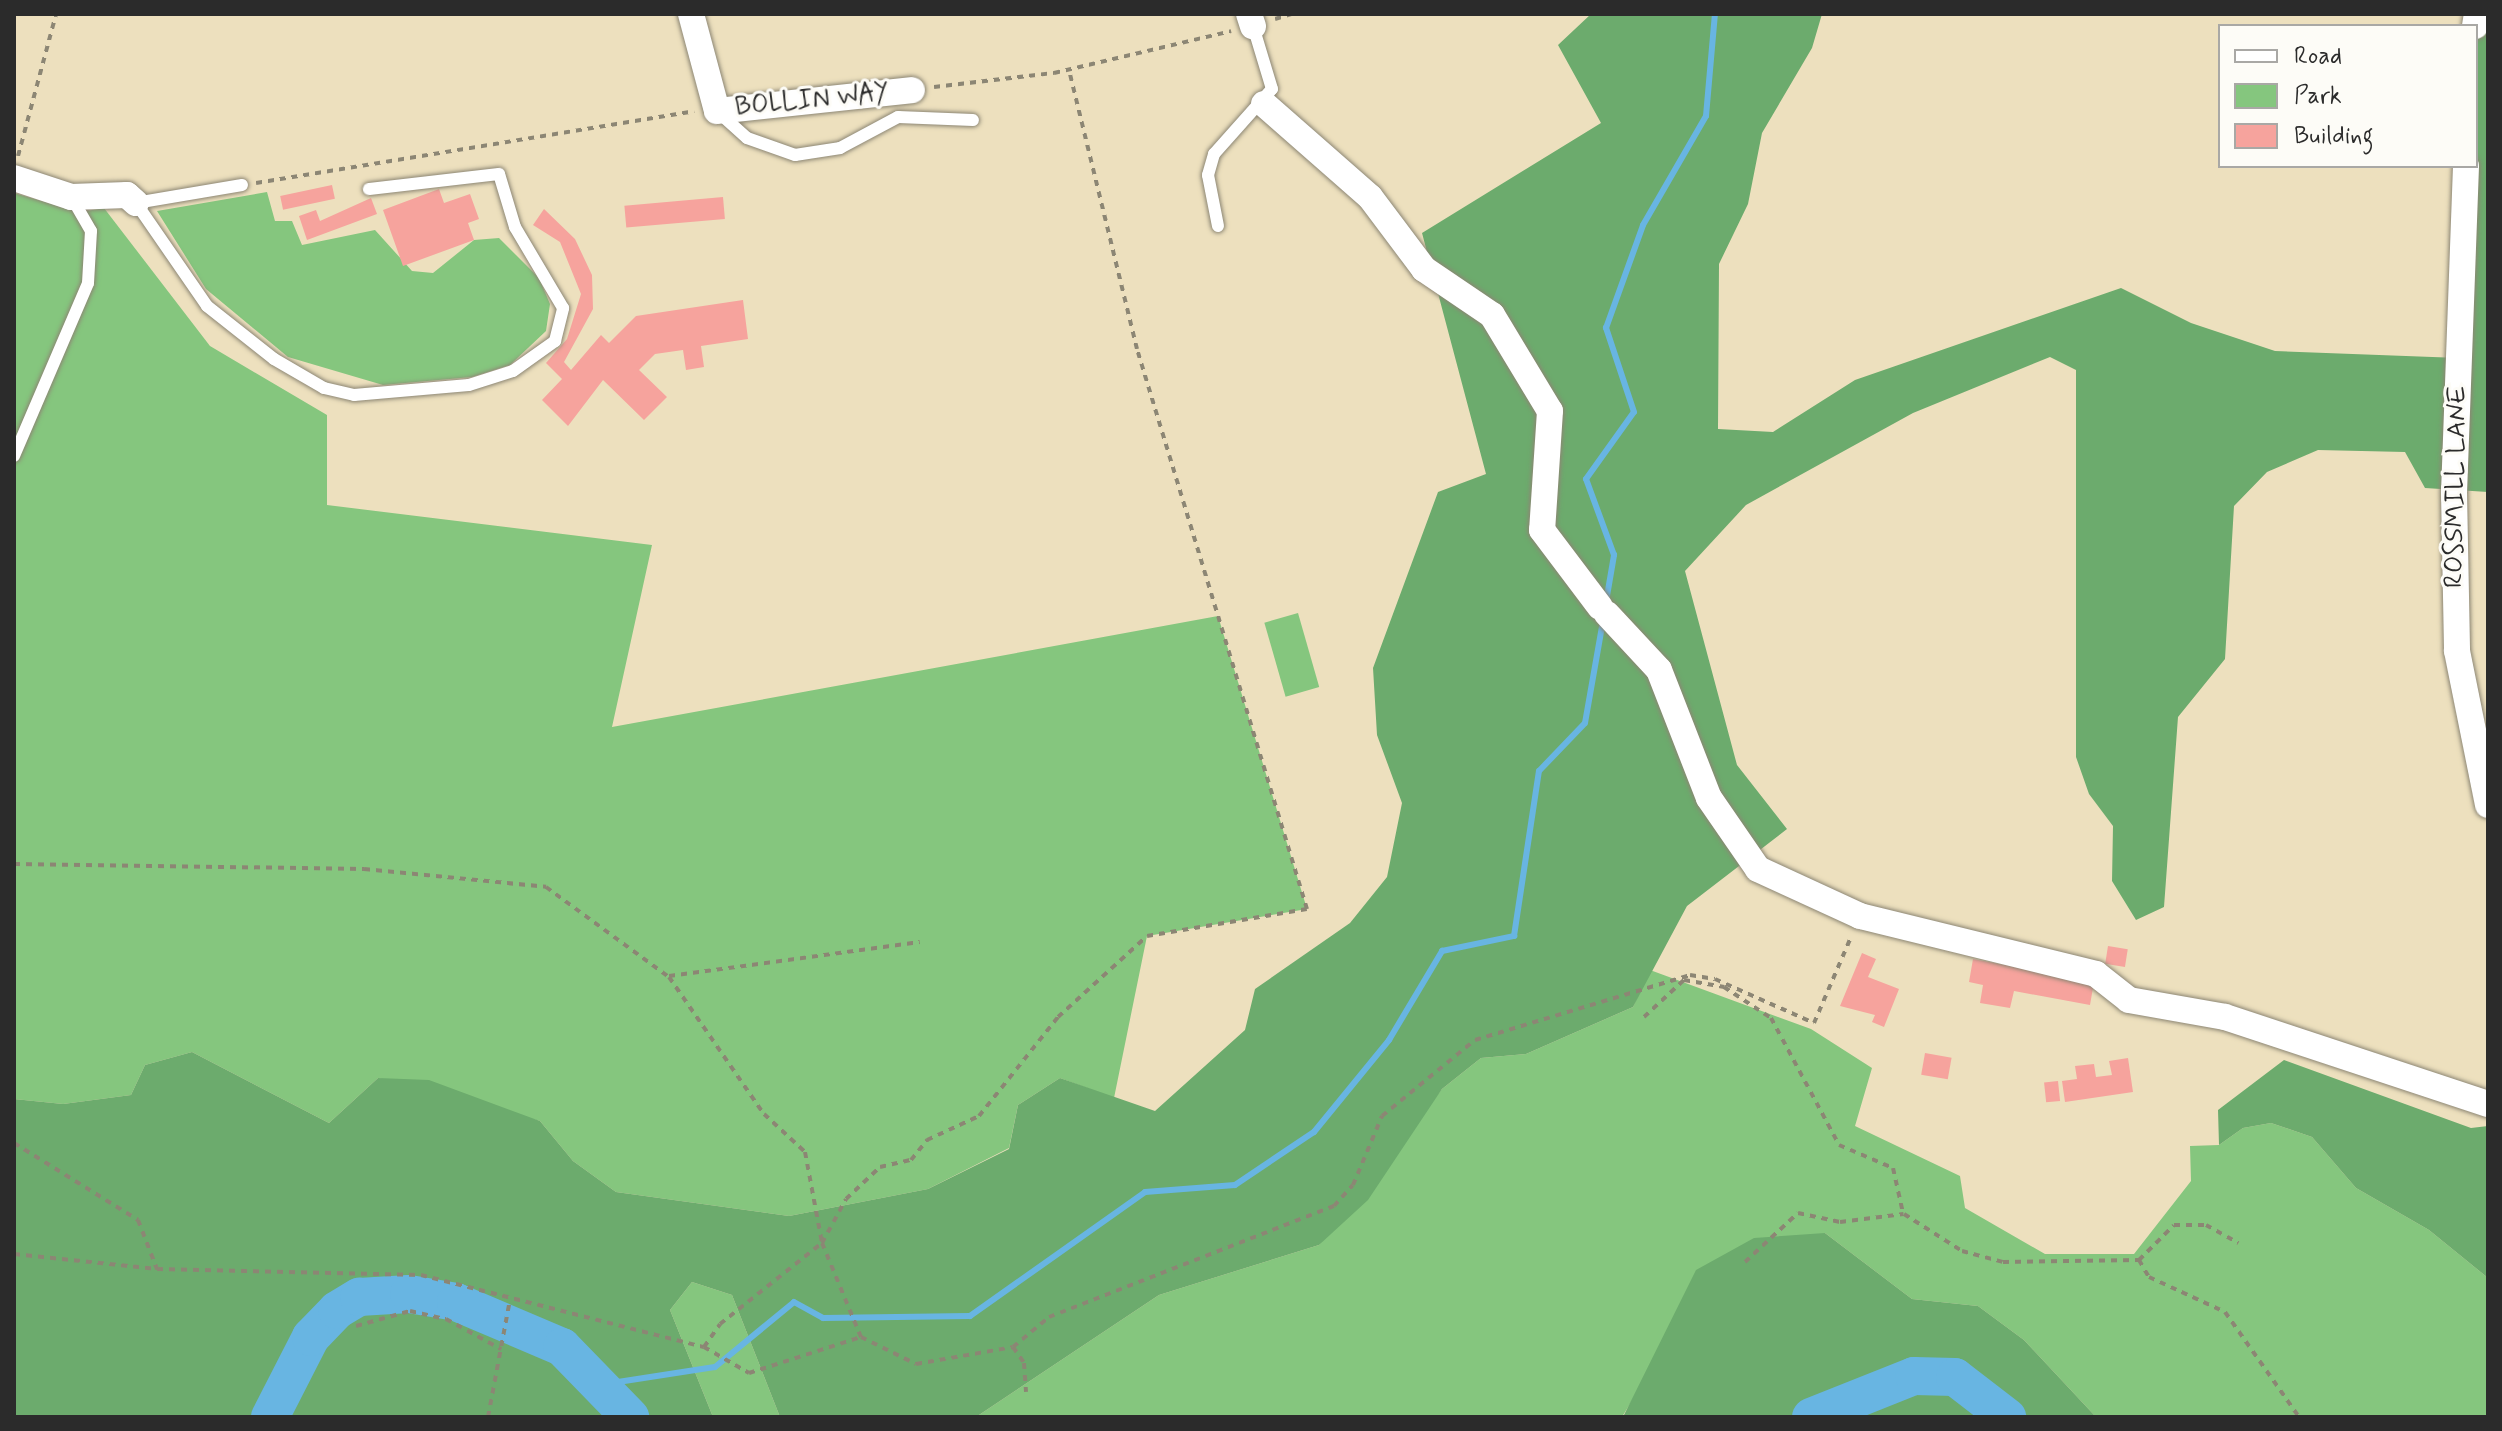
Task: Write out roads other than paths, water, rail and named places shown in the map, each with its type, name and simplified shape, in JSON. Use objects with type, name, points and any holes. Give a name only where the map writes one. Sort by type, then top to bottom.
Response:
[{"type":"street","name":"BOLLIN WAY","points":[[691,14],[717,109],[912,90]]},
{"type":"street","points":[[1264,104],[1370,197],[1424,269],[1492,315],[1550,411],[1542,530],[1604,610],[1659,670],[1709,798],[1758,869],[1860,916],[2096,974],[2129,1000],[2225,1017],[2488,1104]]},
{"type":"street","name":"ROSSMILL LANE","points":[[2466,168],[2454,492],[2457,651],[2488,805]]},
{"type":"street","points":[[14,178],[71,197],[127,195],[136,203]]},
{"type":"lane","points":[[1218,226],[1208,175],[1214,154],[1264,104],[1271,73],[1251,20]]},
{"type":"lane","points":[[717,109],[747,138],[795,155],[840,148],[898,117],[973,120]]},
{"type":"lane","points":[[242,185],[136,203],[207,306],[274,359],[324,388],[354,395],[469,385],[513,371],[555,341],[563,308],[515,227],[499,174],[369,189]]},
{"type":"lane","points":[[14,456],[88,283],[91,231],[71,197]]},
{"type":"waterway","points":[[1606,602],[1614,555],[1586,479],[1634,412],[1606,328],[1643,225],[1706,116],[1715,14]]},
{"type":"waterway","points":[[605,1384],[715,1367],[794,1302],[823,1318],[970,1316],[1145,1192],[1235,1185],[1314,1132],[1389,1040],[1442,951],[1514,936],[1539,771],[1585,723],[1603,621]]},
{"type":"waterway","points":[[270,1417],[311,1337],[337,1310],[359,1297],[409,1294],[456,1302],[562,1347],[630,1417]]},
{"type":"waterway","points":[[1811,1417],[1914,1376],[1955,1377],[2007,1417]]}]
